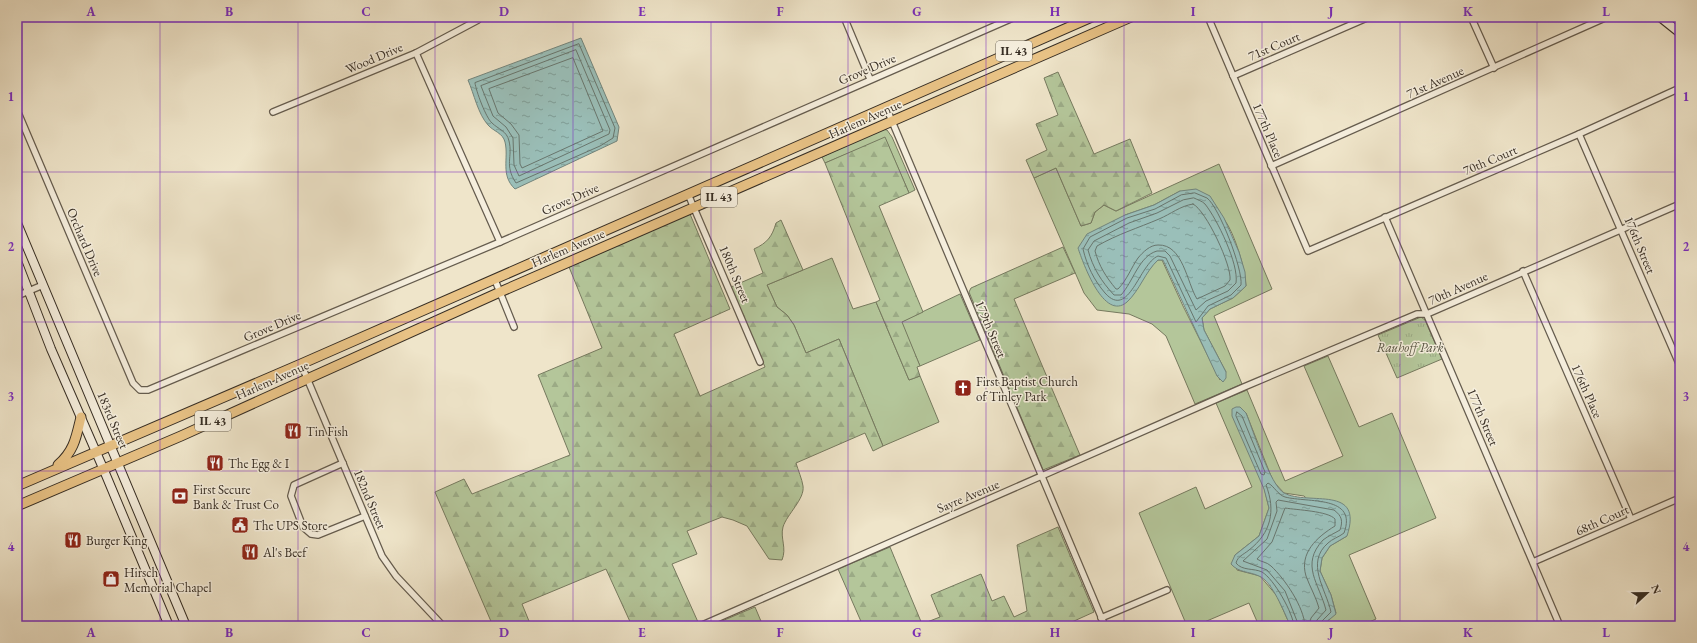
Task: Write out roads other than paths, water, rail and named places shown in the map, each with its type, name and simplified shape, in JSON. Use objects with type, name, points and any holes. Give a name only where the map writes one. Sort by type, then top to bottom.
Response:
[{"type":"main road","name":"Harlem Avenue","points":[[17,486],[495,280],[1092,17]]},
{"type":"main road","name":"Harlem Avenue","points":[[17,506],[180,436],[500,292],[1131,17]]},
{"type":"main road","points":[[1076,24],[1082,38]]},
{"type":"main road","points":[[52,471],[69,456],[76,439],[81,418]]},
{"type":"street","name":"Wood Drive","points":[[273,112],[416,53],[478,20],[478,17]]},
{"type":"street","points":[[844,17],[870,79]]},
{"type":"street","name":"Grove Drive","points":[[132,383],[140,390],[148,390],[500,242],[870,79],[1015,17]]},
{"type":"street","name":"177th Place","points":[[1208,17],[1308,251]]},
{"type":"street","name":"71st Court","points":[[1233,76],[1369,17]]},
{"type":"street","points":[[1471,17],[1494,68]]},
{"type":"street","name":"71st Avenue","points":[[1271,166],[1607,17]]},
{"type":"street","points":[[1660,17],[1680,33]]},
{"type":"street","points":[[416,53],[500,242]]},
{"type":"street","name":"70th Court","points":[[1308,251],[1579,134],[1680,88]]},
{"type":"street","name":"179th Street","points":[[886,107],[1105,626]]},
{"type":"street","name":"Orchard Drive","points":[[17,110],[132,383]]},
{"type":"street","name":"176th Street","points":[[1579,134],[1680,366]]},
{"type":"street","name":"180th Street","points":[[688,194],[760,362]]},
{"type":"street","name":"70th Avenue","points":[[1244,387],[1417,314],[1427,314],[1621,228],[1680,204]]},
{"type":"street","name":"177th Street","points":[[1386,217],[1560,626]]},
{"type":"street","name":"183rd Street","points":[[17,223],[186,626]]},
{"type":"street","points":[[17,261],[51,349],[96,451],[169,626]]},
{"type":"street","name":"176th Place","points":[[1523,271],[1631,519]]},
{"type":"street","points":[[495,280],[514,327]]},
{"type":"street","points":[[17,296],[43,285]]},
{"type":"street","name":"182nd Street","points":[[301,364],[382,556],[389,566],[443,626]]},
{"type":"street","name":"Sayre Avenue","points":[[700,626],[1244,387]]},
{"type":"street","points":[[342,463],[294,485],[291,496],[303,527],[311,534],[318,535],[365,516]]},
{"type":"street","name":"68th Court","points":[[1533,562],[1680,498]]},
{"type":"street","points":[[1101,618],[1167,590]]},
{"type":"water","points":[[581,38],[619,127],[617,141],[515,189],[510,184],[506,172],[506,148],[504,139],[490,127],[485,120],[479,110],[468,80]]},
{"type":"water","points":[[1196,189],[1210,196],[1224,218],[1239,252],[1245,272],[1246,286],[1233,298],[1210,309],[1202,318],[1204,330],[1226,372],[1226,378],[1223,382],[1217,376],[1163,260],[1158,260],[1153,265],[1132,297],[1127,302],[1118,306],[1110,304],[1103,298],[1096,288],[1078,248],[1087,234],[1125,215],[1154,205],[1180,191]]},
{"type":"water","points":[[1240,407],[1246,413],[1257,444],[1273,480],[1284,493],[1307,498],[1331,500],[1341,503],[1348,509],[1350,520],[1347,536],[1330,546],[1322,558],[1320,571],[1331,595],[1336,614],[1323,625],[1290,625],[1273,590],[1264,579],[1255,574],[1237,569],[1231,564],[1235,555],[1259,536],[1269,508],[1264,489],[1232,416],[1232,409]]},
{"type":"place","name":"First Baptist Church of Tinley Park","points":[[963,388]]},
{"type":"place","name":"Tin Fish","points":[[293,431]]},
{"type":"place","name":"The Egg & I","points":[[215,463]]},
{"type":"place","name":"First Secure Bank & Trust Co","points":[[180,496]]},
{"type":"place","name":"The UPS Store","points":[[240,525]]},
{"type":"place","name":"Burger King","points":[[73,540]]},
{"type":"place","name":"Al's Beef","points":[[250,552]]},
{"type":"place","name":"Hirsch Memorial Chapel","points":[[111,579]]},
{"type":"park label","name":"Rauhoff Park","points":[[1410,347]]}]
